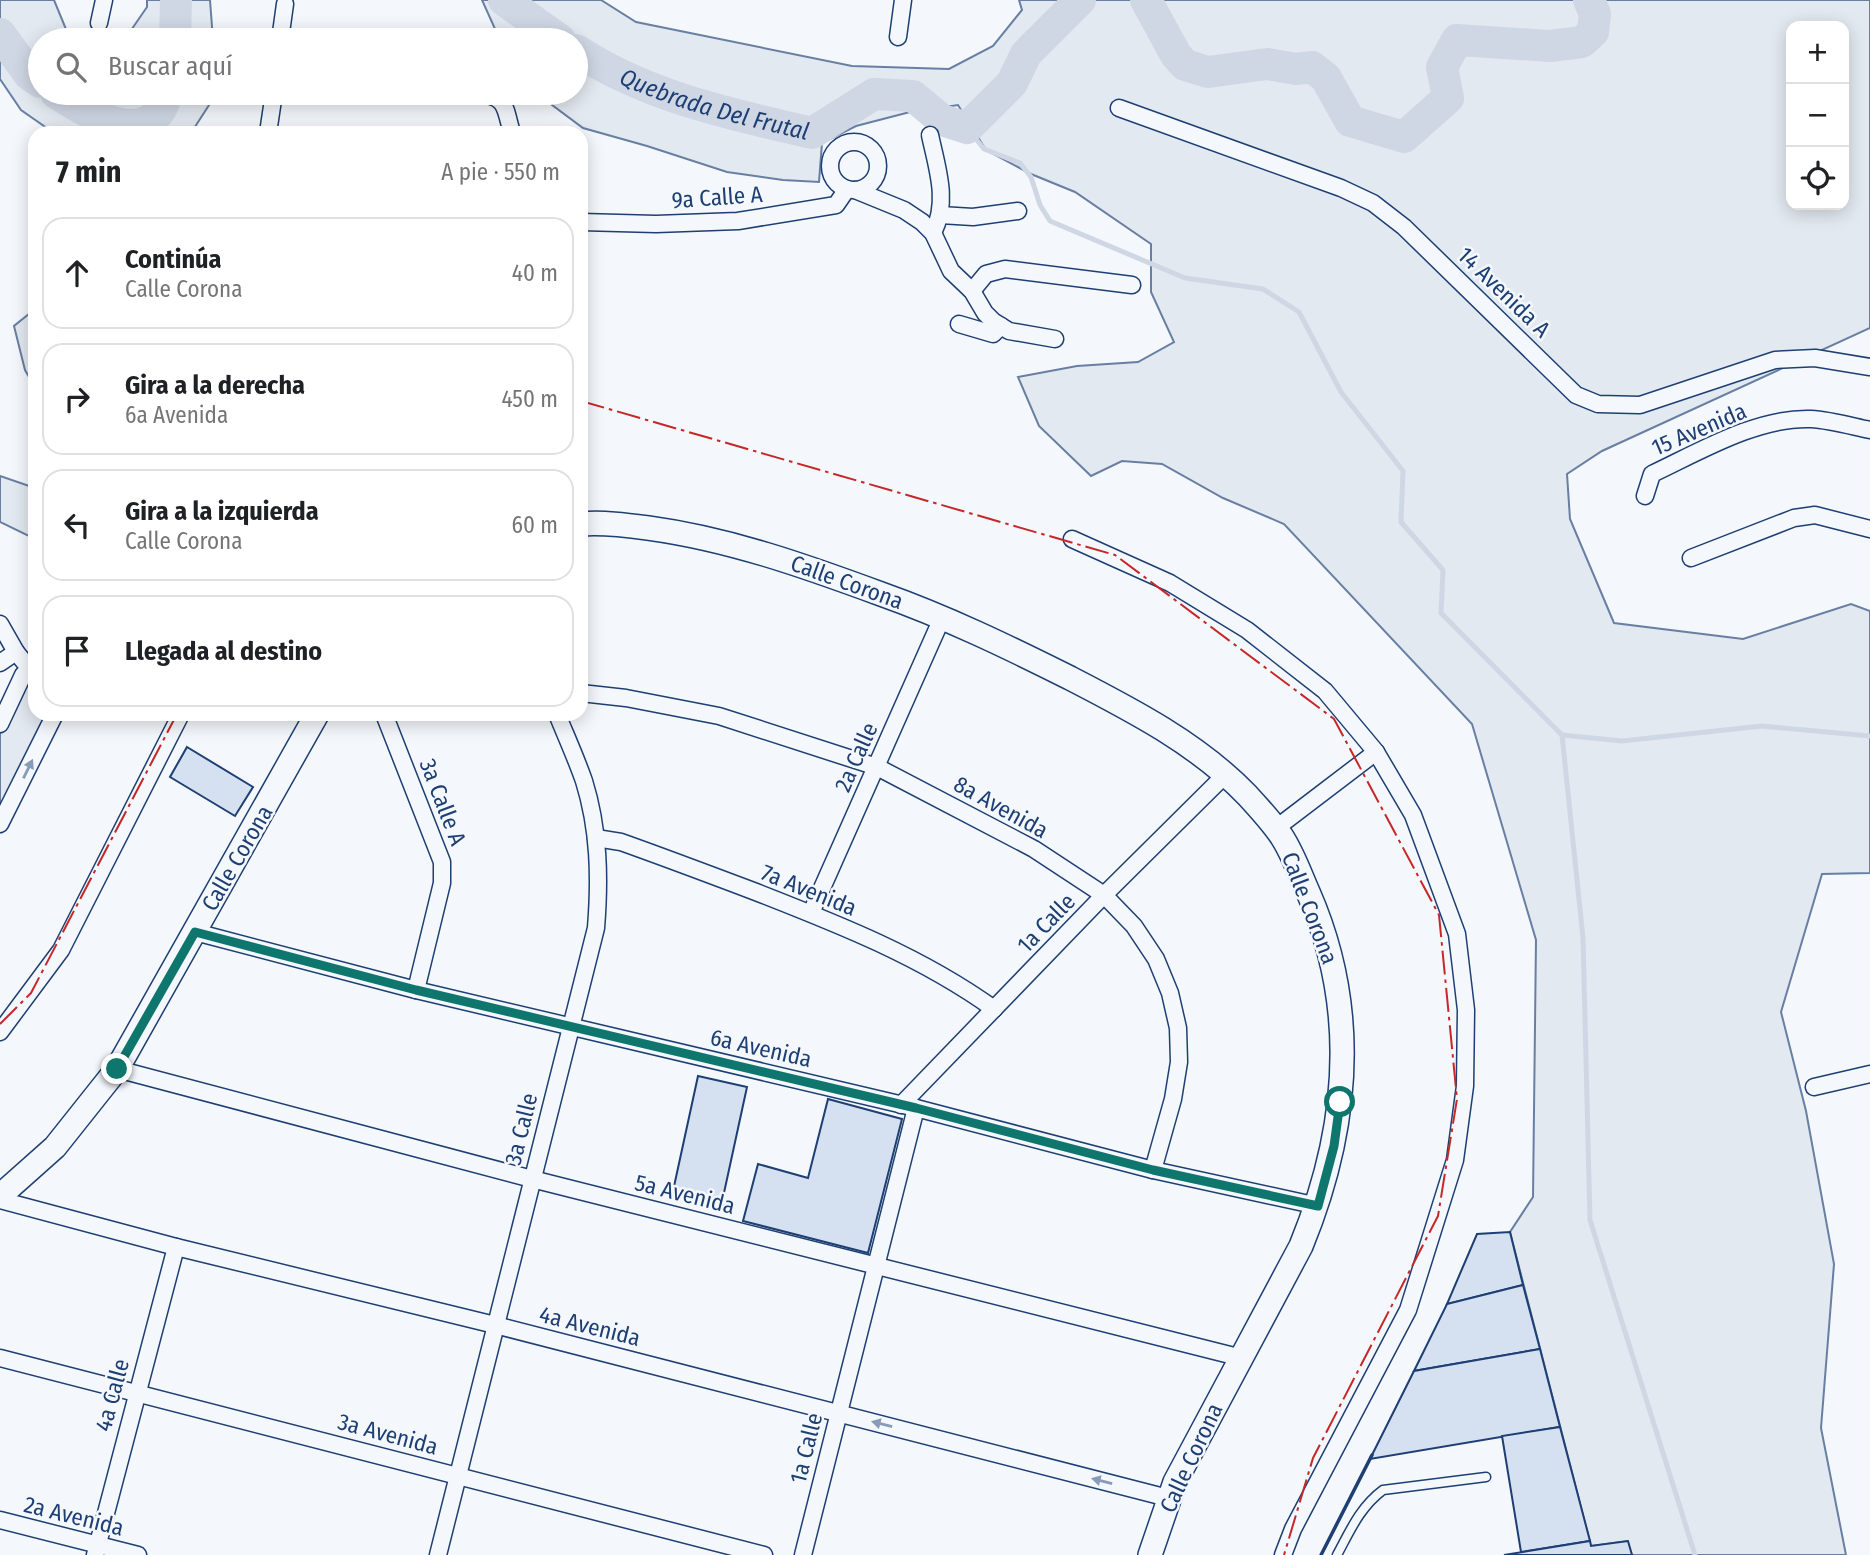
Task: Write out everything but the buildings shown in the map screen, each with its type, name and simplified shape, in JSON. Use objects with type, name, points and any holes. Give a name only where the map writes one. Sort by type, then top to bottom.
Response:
[{"type":"street","points":[[99,23],[104,0]]},
{"type":"street","points":[[898,37],[902,0]]},
{"type":"street","points":[[282,28],[285,4]]},
{"type":"street","points":[[269,126],[272,105]]},
{"type":"street","points":[[503,105],[510,126]]},
{"type":"street","name":"14 Avenida A","points":[[1119,108],[1341,188],[1373,203],[1404,227],[1576,395],[1598,404],[1640,405],[1775,360],[1815,358],[1870,367]]},
{"type":"street","points":[[930,135],[942,191],[940,215],[933,233],[951,271],[972,291],[985,313],[1009,331],[1055,339]]},
{"type":"street","name":"9a Calle A","points":[[588,222],[656,224],[738,221],[836,205],[850,190],[904,210],[933,233]]},
{"type":"street","points":[[940,215],[973,217],[1018,211]]},
{"type":"street","points":[[972,291],[986,275],[1005,269],[1132,285]]},
{"type":"street","points":[[959,324],[993,334],[1002,326]]},
{"type":"street","name":"15 Avenida","points":[[1645,496],[1652,474],[1729,437],[1766,425],[1810,419],[1870,429]]},
{"type":"street","points":[[1691,558],[1805,516],[1815,515],[1870,529]]},
{"type":"street","name":"Calle Corona","points":[[588,524],[629,525],[670,531],[795,562],[942,618],[1017,651],[1121,704],[1167,733],[1224,775],[1247,795],[1275,829],[1292,856],[1324,932],[1334,966],[1342,1017],[1343,1061],[1334,1146],[1318,1206],[1295,1258],[1193,1444],[1168,1498],[1150,1555]]},
{"type":"street","points":[[1073,538],[1170,583],[1247,630],[1325,691],[1376,752],[1413,815],[1457,934],[1466,1010],[1465,1086],[1455,1160],[1408,1310],[1293,1529],[1283,1555]]},
{"type":"street","name":"2a Calle","points":[[811,913],[942,618]]},
{"type":"street","points":[[0,624],[16,652],[28,662]]},
{"type":"street","points":[[0,663],[16,652]]},
{"type":"street","points":[[0,724],[23,675],[28,670]]},
{"type":"street","name":"8a Avenida","points":[[588,694],[626,698],[719,716],[877,767],[1034,849],[1104,895],[1135,926],[1156,959],[1170,993],[1178,1028],[1179,1062],[1173,1099],[1153,1170]]},
{"type":"street","points":[[0,824],[52,721]]},
{"type":"street","points":[[0,1032],[61,950],[177,721]]},
{"type":"street","name":"Calle Corona","points":[[0,1198],[55,1147],[117,1069],[313,721]]},
{"type":"street","name":"3a Calle A","points":[[387,721],[442,862],[442,883],[416,990]]},
{"type":"street","name":"3a Calle","points":[[438,1555],[596,928],[600,881],[596,838],[584,782],[560,721]]},
{"type":"street","points":[[1275,829],[1376,752]]},
{"type":"street","name":"1a Calle","points":[[803,1555],[875,1265],[909,1106],[994,1009],[1224,775]]},
{"type":"street","name":"7a Avenida","points":[[596,838],[621,842],[811,913],[902,954],[972,993],[994,1009]]},
{"type":"street","name":"6a Avenida","points":[[195,932],[416,990],[909,1106],[1153,1170],[1318,1206]]},
{"type":"street","name":"5a Avenida","points":[[117,1069],[532,1179],[1242,1358]]},
{"type":"street","points":[[1814,1087],[1870,1074]]},
{"type":"street","name":"4a Avenida","points":[[0,1198],[176,1247],[495,1325],[1168,1498]]},
{"type":"street","name":"4a Calle","points":[[96,1550],[176,1247]]},
{"type":"street","name":"3a Avenida","points":[[0,1358],[764,1555]]},
{"type":"street","name":"2a Avenida","points":[[0,1520],[96,1550],[138,1555]]},
{"type":"lane","points":[[1337,1555],[1360,1512],[1370,1499],[1383,1490],[1486,1477]]},
{"type":"shaded area","points":[[0,0],[54,0],[65,28],[28,28],[28,105],[209,105],[196,126],[44,126],[21,110],[0,79]]},
{"type":"shaded area","points":[[147,0],[210,0],[212,28],[133,28],[147,7]]},
{"type":"shaded area","points":[[482,0],[601,0],[636,22],[852,66],[949,69],[993,46],[1022,10],[1019,0],[1870,0],[1870,328],[1602,451],[1567,474],[1570,519],[1614,623],[1743,639],[1851,604],[1870,611],[1870,873],[1822,874],[1781,1012],[1806,1111],[1834,1264],[1821,1428],[1846,1555],[1632,1555],[1627,1541],[1591,1546],[1510,1232],[1533,1197],[1536,940],[1472,724],[1284,524],[1223,498],[1162,464],[1122,461],[1091,476],[1039,426],[1018,377],[1077,366],[1138,362],[1174,342],[1151,292],[1151,244],[1075,192],[1031,174],[986,150],[958,105],[910,112],[856,126],[822,143],[819,182],[727,172],[588,129],[588,126],[580,126],[552,105],[588,105],[588,28],[495,28]]},
{"type":"shaded area","points":[[28,315],[28,375],[25,370],[14,326]]},
{"type":"shaded area","points":[[0,476],[28,486],[28,536],[0,522]]},
{"type":"shaded area","points":[[28,676],[28,721],[52,721],[0,824],[0,724]]},
{"type":"waterway","name":"Quebrada Del Frutal","points":[[175,28],[176,0]]},
{"type":"waterway","name":"Quebrada Del Frutal","points":[[504,0],[543,28]]},
{"type":"waterway","name":"Quebrada Del Frutal","points":[[588,57],[632,80],[690,102],[812,133],[874,94],[913,96],[942,120],[967,128],[1012,83],[1026,54],[1080,0]]},
{"type":"waterway","name":"Quebrada Del Frutal","points":[[1146,0],[1176,55],[1185,65],[1208,72],[1267,64],[1296,69],[1312,67],[1326,78],[1350,121],[1404,137],[1448,98],[1442,67],[1457,40],[1550,46],[1582,42],[1593,32],[1595,14],[1589,0]]},
{"type":"waterway","name":"Quebrada Del Frutal","points":[[0,34],[28,73]]},
{"type":"waterway","name":"Quebrada Del Frutal","points":[[76,105],[102,118],[134,125],[148,121],[162,105]]},
{"type":"waterway","points":[[967,128],[984,149],[1020,163],[1031,177],[1040,205],[1050,221],[1185,278],[1263,289],[1299,312],[1341,392],[1403,471],[1401,522],[1443,570],[1441,613],[1562,735],[1583,938],[1590,1220],[1695,1555]]},
{"type":"waterway","points":[[1562,735],[1622,741],[1762,726],[1870,736]]},
{"type":"wall","points":[[1321,1555],[1372,1455]]},
{"type":"power","points":[[588,403],[1115,555],[1334,719],[1439,915],[1457,1099],[1438,1216],[1313,1458],[1284,1555]]},
{"type":"power","points":[[0,1024],[31,993],[173,721]]},
{"type":"route","points":[[117,1069],[195,932],[416,990],[916,1108],[1153,1170],[1318,1206],[1334,1146],[1340,1102]]}]
